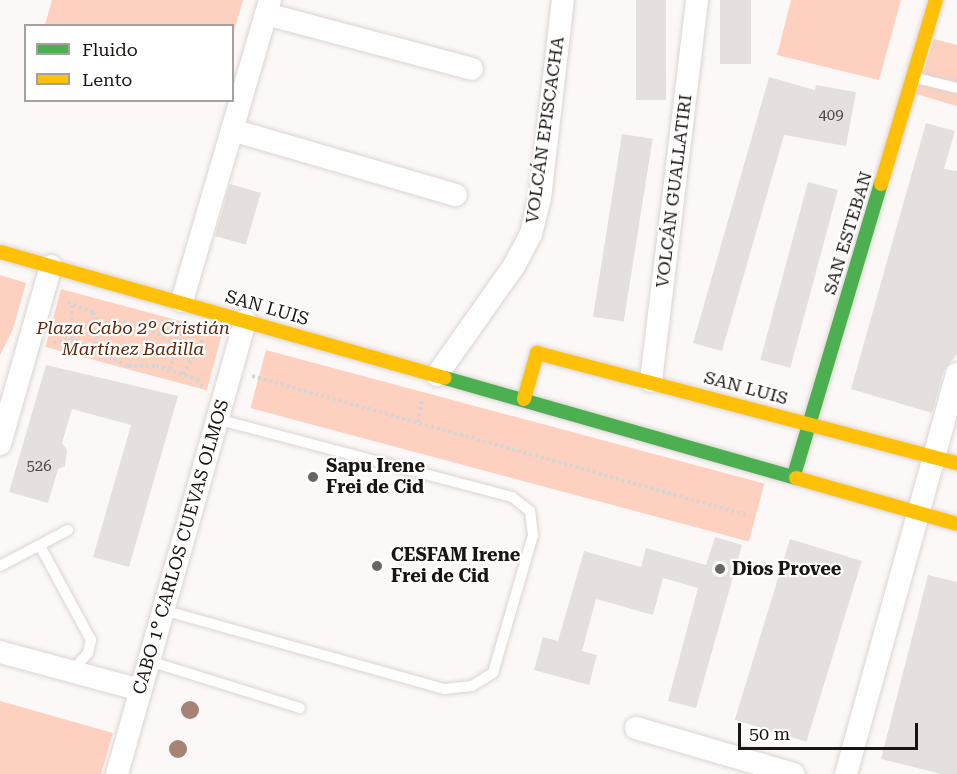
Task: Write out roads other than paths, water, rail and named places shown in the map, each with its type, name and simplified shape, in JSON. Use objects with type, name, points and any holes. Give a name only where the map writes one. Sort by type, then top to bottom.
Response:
[{"type":"street","name":"VOLCÁN EPISCACHA","points":[[437,375],[514,266],[531,234],[540,198],[562,0]]},
{"type":"street","name":"VOLCÁN GUALLATIRI","points":[[651,381],[697,0]]},
{"type":"street","name":"SAN ESTEBAN","points":[[794,476],[936,0]]},
{"type":"street","points":[[182,301],[268,7],[472,69]]},
{"type":"street","points":[[232,130],[456,195]]},
{"type":"street","name":"SAN LUIS","points":[[0,252],[48,276],[182,301],[957,524]]},
{"type":"street","points":[[0,444],[48,276]]},
{"type":"street","name":"CABO 1° CARLOS CUEVAS OLMOS","points":[[117,774],[245,321]]},
{"type":"street","name":"SAN LUIS","points":[[524,399],[537,353],[957,463]]},
{"type":"street","points":[[846,774],[957,374]]},
{"type":"street","points":[[0,652],[141,690]]},
{"type":"street","points":[[636,728],[794,774]]},
{"type":"lane","points":[[913,78],[957,88]]},
{"type":"lane","points":[[163,610],[444,689],[472,686],[493,673],[533,535],[530,511],[512,497],[217,419]]},
{"type":"lane","points":[[0,566],[68,530]]},
{"type":"lane","points":[[40,546],[91,640],[88,653],[72,671]]},
{"type":"lane","points":[[149,661],[300,708]]},
{"type":"place","name":"Sapu Irene Frei de Cid","points":[[313,477]]},
{"type":"place","name":"CESFAM Irene Frei de Cid","points":[[377,566]]},
{"type":"place","name":"Dios Provee","points":[[720,569]]},
{"type":"park label","name":"Plaza Cabo 2º Cristián Martínez Badilla","points":[[133,339]]}]
